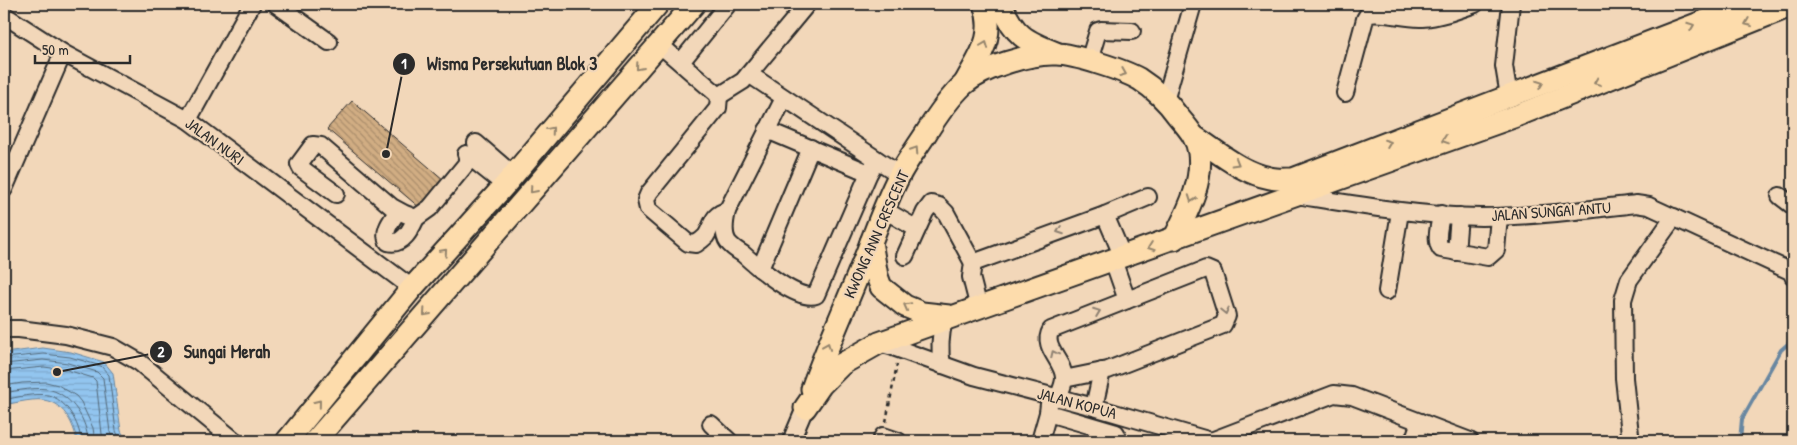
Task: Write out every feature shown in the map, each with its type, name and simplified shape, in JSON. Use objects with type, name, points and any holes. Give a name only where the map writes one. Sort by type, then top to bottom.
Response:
[{"type":"main road","points":[[287,441],[412,288],[509,180],[658,4]]},
{"type":"main road","points":[[316,441],[694,4]]},
{"type":"main road","points":[[965,84],[983,51],[988,37],[989,19],[984,4]]},
{"type":"main road","points":[[1001,4],[1006,17],[1022,36],[1030,43],[1056,54]]},
{"type":"main road","points":[[1195,137],[1256,175],[1272,179],[1293,179],[1749,4]]},
{"type":"main road","points":[[805,408],[821,385],[842,364],[880,343],[1516,116],[1793,5]]},
{"type":"main road","name":"KWONG ANN CRESCENT","points":[[805,408],[825,352],[871,239],[900,175],[941,110],[965,84],[992,68],[1018,59],[1056,54],[1089,61],[1138,79],[1165,100],[1195,137],[1199,154],[1196,188],[1191,204],[1174,239]]},
{"type":"main road","points":[[871,239],[877,276],[885,291],[905,306],[922,313],[949,318]]},
{"type":"street","points":[[188,120],[252,4]]},
{"type":"street","points":[[276,4],[329,42]]},
{"type":"street","points":[[681,62],[728,4]]},
{"type":"street","points":[[727,211],[720,212],[714,217],[705,238],[696,244],[688,243],[648,209],[646,200],[718,108],[720,96],[743,82],[807,4]]},
{"type":"street","points":[[1165,100],[1193,4]]},
{"type":"street","points":[[1345,92],[1365,18],[1368,14],[1381,13],[1422,18],[1448,14],[1475,4]]},
{"type":"street","points":[[1509,96],[1504,66],[1511,4]]},
{"type":"street","name":"JALAN NURI","points":[[4,15],[63,53],[188,120],[412,288]]},
{"type":"street","points":[[1089,61],[1098,31],[1132,31]]},
{"type":"street","points":[[659,44],[720,96]]},
{"type":"street","points":[[4,187],[63,53]]},
{"type":"street","points":[[749,74],[784,98],[873,166]]},
{"type":"street","points":[[784,98],[727,211],[724,230],[727,241],[772,279],[807,296],[816,295],[873,166]]},
{"type":"street","points":[[767,130],[811,148],[900,175]]},
{"type":"street","points":[[336,194],[301,168],[299,164],[313,145],[321,146],[398,210],[416,218]]},
{"type":"street","points":[[760,269],[811,148]]},
{"type":"street","points":[[398,210],[385,232],[388,242],[394,243],[407,234],[416,218],[430,208],[471,151],[509,180]]},
{"type":"street","name":"JALAN SUNGAI ANTU","points":[[1296,195],[1400,212],[1459,216],[1499,217],[1636,204],[1649,206],[1793,273]]},
{"type":"street","points":[[973,263],[1105,215],[1148,197]]},
{"type":"street","points":[[906,256],[929,206],[931,204],[939,206],[946,213],[973,263],[971,277],[979,308]]},
{"type":"street","points":[[883,210],[917,229]]},
{"type":"street","points":[[1387,291],[1400,212]]},
{"type":"street","points":[[1441,214],[1438,245],[1441,249],[1488,257],[1496,250],[1499,217]]},
{"type":"street","points":[[1105,215],[1118,258],[1126,300]]},
{"type":"street","points":[[1456,252],[1459,216]]},
{"type":"street","points":[[1627,441],[1630,434],[1624,378],[1623,300],[1629,280],[1674,217]]},
{"type":"street","points":[[1040,441],[1054,397],[1064,379],[1063,373],[1049,345],[1048,336],[1051,330],[1206,269],[1213,272],[1227,316],[1223,325],[1102,371],[1064,379]]},
{"type":"street","points":[[942,365],[939,350],[940,337],[949,318]]},
{"type":"street","points":[[4,329],[66,334],[113,348],[139,362],[235,441]]},
{"type":"street","name":"JALAN KOPUA","points":[[880,343],[974,376],[1094,407],[1211,441]]},
{"type":"street","points":[[1094,407],[1102,371]]},
{"type":"street","points":[[1211,441],[1334,394],[1352,396],[1470,441]]},
{"type":"street","points":[[792,441],[805,408]]},
{"type":"street","points":[[1048,413],[1116,433],[1118,435],[1116,441]]},
{"type":"street","points":[[1412,441],[1420,422]]},
{"type":"street","points":[[711,424],[729,441]]},
{"type":"path","points":[[887,439],[894,372],[901,350]]},
{"type":"water","points":[[43,348],[71,352],[104,362],[113,373],[121,431],[127,441],[77,441],[68,417],[54,403],[48,401],[32,400],[4,405],[4,353]]},
{"type":"building","points":[[352,101],[444,180],[420,208],[327,129]]},
{"type":"waterway","points":[[1740,441],[1742,419],[1781,350],[1793,341]]},
{"type":"place","name":"Wisma Persekutuan Blok 3","points":[[386,154]]},
{"type":"place","name":"Sungai Merah","points":[[57,372]]}]
